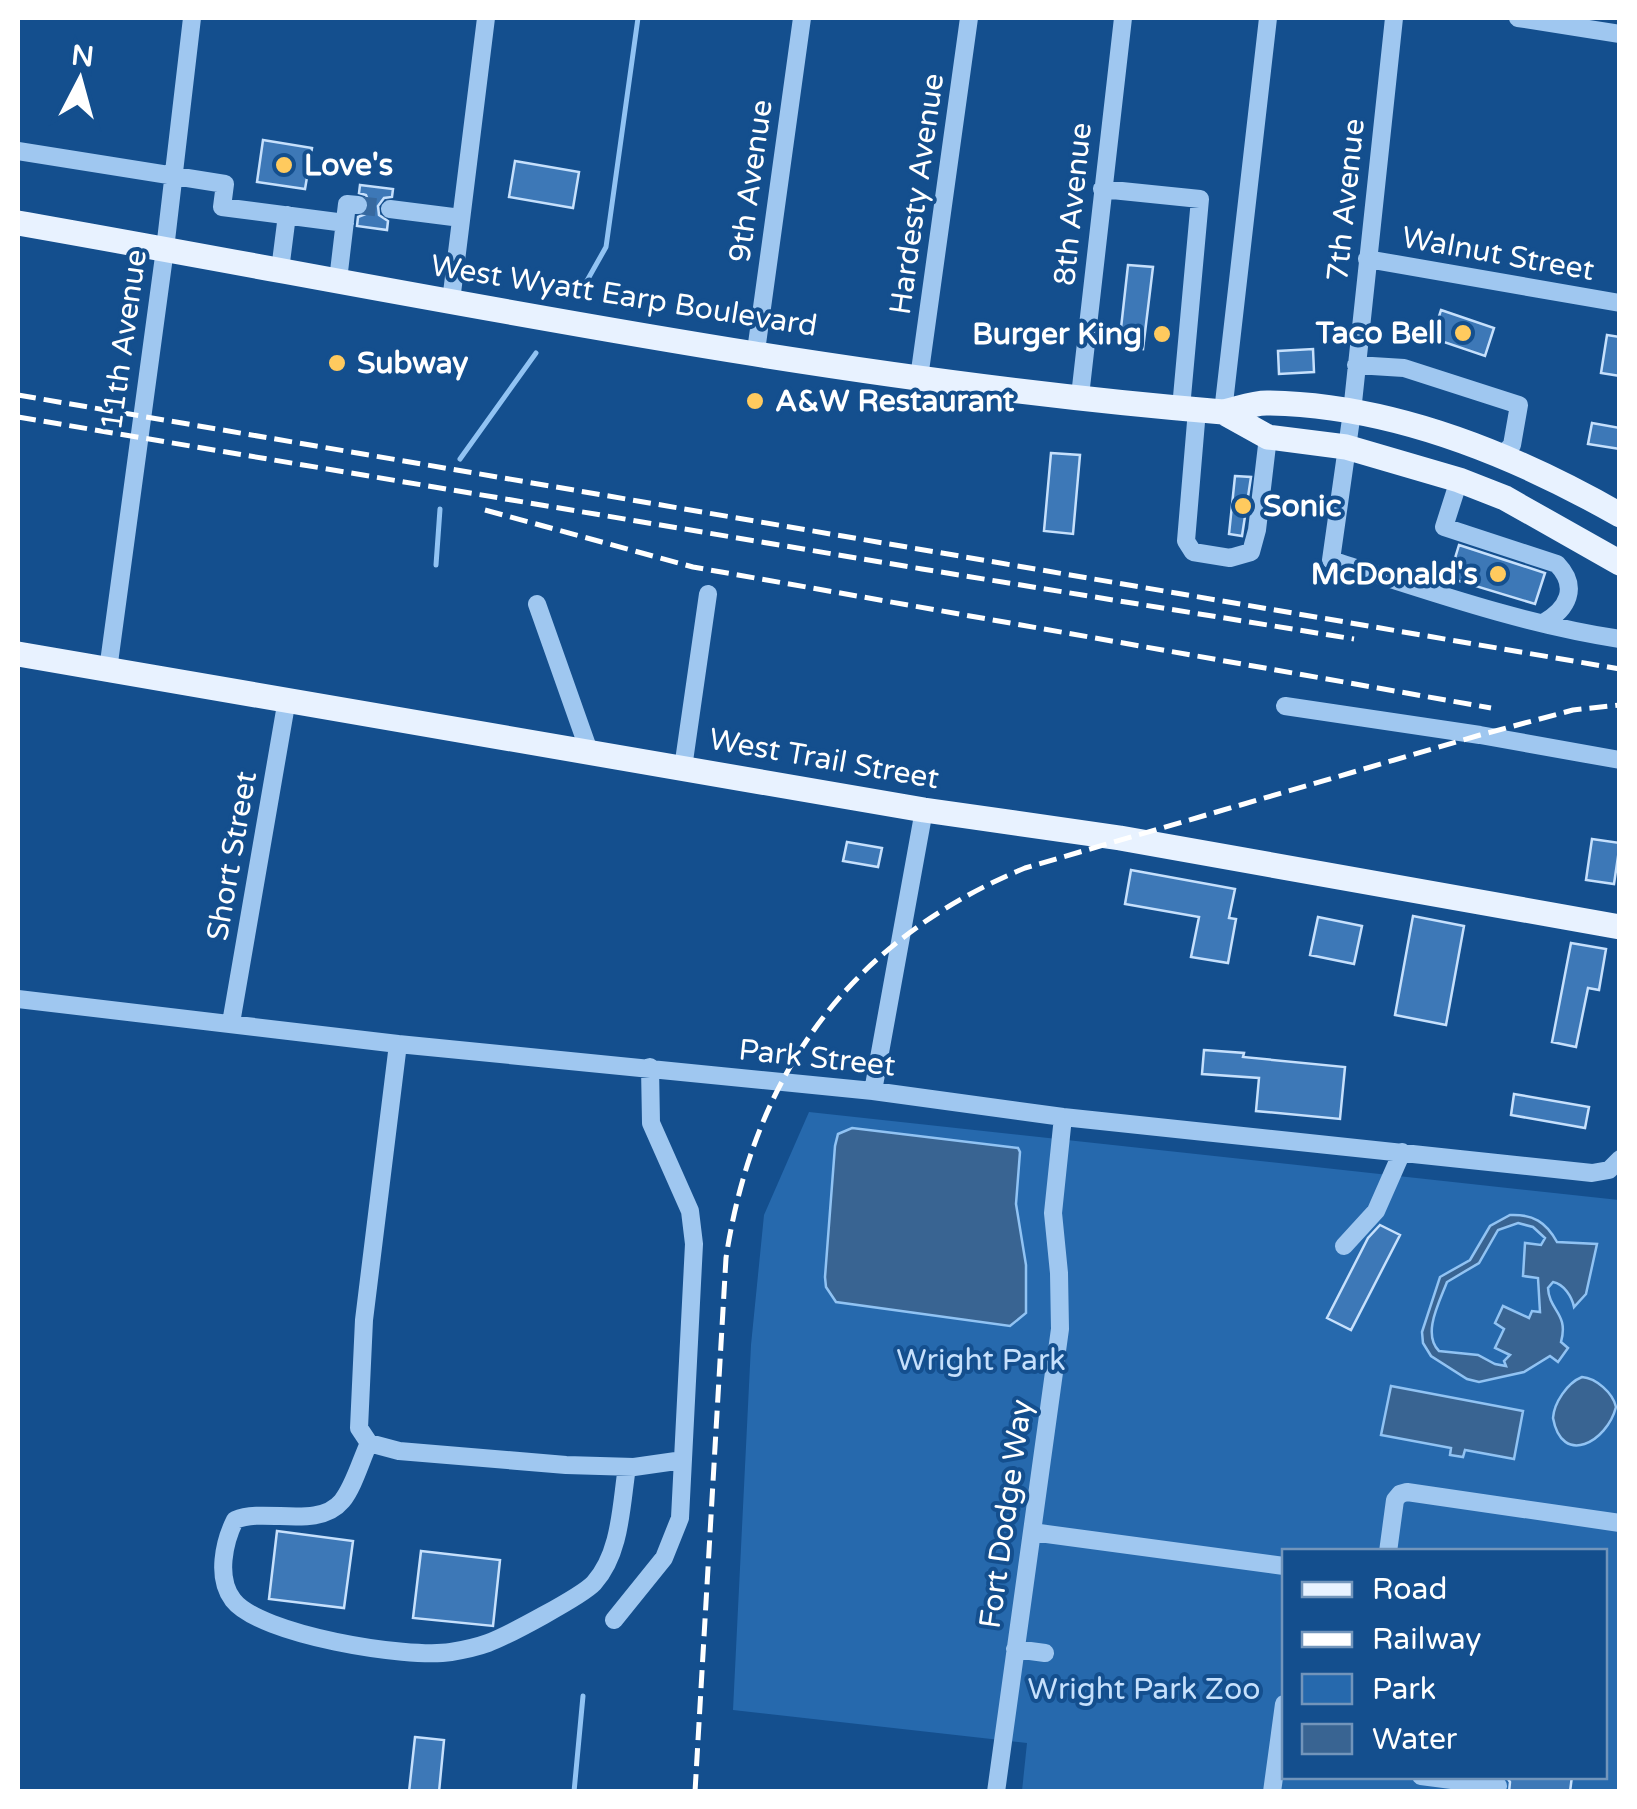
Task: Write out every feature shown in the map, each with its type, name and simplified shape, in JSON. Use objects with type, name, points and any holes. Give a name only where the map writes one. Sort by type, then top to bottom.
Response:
[{"type":"main road","name":"West Wyatt Earp Boulevard","points":[[18,223],[450,301],[919,378],[1224,412],[1265,402],[1352,412],[1500,456],[1620,515]]},
{"type":"main road","name":"West Wyatt Earp Boulevard","points":[[1224,412],[1268,437],[1346,447],[1459,480],[1506,498],[1620,563]]},
{"type":"main road","name":"West Trail Street","points":[[18,654],[924,810],[1120,838],[1620,927]]},
{"type":"street","name":"11th Avenue","points":[[108,670],[192,18]]},
{"type":"street","points":[[450,301],[486,18]]},
{"type":"street","name":"9th Avenue","points":[[756,351],[802,18]]},
{"type":"street","name":"Hardesty Avenue","points":[[919,378],[969,18]]},
{"type":"street","name":"8th Avenue","points":[[1080,396],[1122,18]]},
{"type":"street","points":[[1224,412],[1268,18]]},
{"type":"street","name":"7th Avenue","points":[[1394,18],[1352,412],[1331,560],[1543,623]]},
{"type":"street","points":[[1518,18],[1620,34]]},
{"type":"street","points":[[18,151],[225,184],[222,208],[345,223]]},
{"type":"street","points":[[1102,189],[1200,199],[1186,540],[1194,552],[1230,558],[1250,552],[1257,530],[1268,437]]},
{"type":"street","points":[[338,280],[347,204],[358,205]]},
{"type":"street","points":[[390,209],[461,218]]},
{"type":"street","points":[[280,270],[287,215]]},
{"type":"street","name":"Walnut Street","points":[[1367,259],[1620,303]]},
{"type":"street","points":[[1356,366],[1404,368],[1519,405],[1512,445],[1500,456]]},
{"type":"street","points":[[1459,480],[1444,527],[1557,564],[1567,574],[1568,602],[1560,614],[1543,623]]},
{"type":"street","points":[[683,768],[708,594]]},
{"type":"street","points":[[537,604],[588,751]]},
{"type":"street","points":[[1543,623],[1620,639]]},
{"type":"street","name":"Short Street","points":[[231,1023],[287,699]]},
{"type":"street","points":[[1286,706],[1480,734],[1620,760]]},
{"type":"street","points":[[874,1090],[924,810]]},
{"type":"street","name":"Park Street","points":[[18,999],[398,1044],[874,1090],[1064,1116],[1592,1173],[1614,1164]]},
{"type":"street","points":[[398,1044],[364,1320],[359,1428],[369,1442],[399,1451],[626,1467],[683,1460]]},
{"type":"street","points":[[614,1620],[664,1558],[680,1518],[694,1244],[690,1211],[652,1123],[650,1067]]},
{"type":"street","name":"Fort Dodge Way","points":[[996,1792],[1060,1329],[1060,1273],[1053,1212],[1064,1116]]},
{"type":"street","points":[[1344,1246],[1376,1211],[1402,1152]]},
{"type":"street","points":[[369,1442],[344,1499],[334,1508],[320,1514],[248,1514],[235,1520],[226,1537],[223,1562],[229,1596],[244,1612],[336,1642],[390,1651],[447,1652],[489,1643],[593,1584],[613,1553],[626,1467]]},
{"type":"street","points":[[1388,1549],[1396,1500],[1407,1492],[1620,1523]]},
{"type":"street","points":[[1032,1532],[1282,1566]]},
{"type":"street","points":[[1015,1649],[1045,1653]]},
{"type":"street","points":[[1272,1792],[1282,1719]]},
{"type":"street","points":[[1444,1779],[1498,1786]]},
{"type":"green space","name":"Wright Park","points":[[809,1112],[1619,1200],[1619,1791],[1022,1791],[1027,1743],[733,1710],[751,1345],[764,1215]]},
{"type":"water","points":[[852,1128],[1018,1148],[1016,1204],[1026,1265],[1026,1313],[1010,1326],[836,1302],[826,1287],[825,1277],[835,1146],[838,1134]]},
{"type":"water","points":[[1510,1215],[1526,1216],[1543,1224],[1557,1242],[1597,1244],[1586,1294],[1574,1307],[1561,1285],[1553,1282],[1548,1288],[1561,1318],[1561,1342],[1568,1348],[1558,1362],[1550,1356],[1524,1372],[1479,1382],[1467,1379],[1431,1356],[1422,1332],[1440,1277],[1470,1260],[1490,1226]],"holes":[[[1518,1223],[1533,1227],[1545,1238],[1541,1245],[1525,1243],[1523,1276],[1538,1278],[1540,1312],[1532,1311],[1529,1318],[1503,1306],[1495,1323],[1504,1329],[1495,1348],[1510,1355],[1504,1361],[1506,1366],[1478,1355],[1439,1351],[1432,1327],[1447,1282],[1479,1263],[1498,1230]]]},
{"type":"water","points":[[1582,1377],[1603,1387],[1616,1407],[1604,1430],[1594,1439],[1575,1445],[1565,1442],[1553,1418],[1562,1394]]},
{"type":"water","points":[[1391,1386],[1523,1411],[1514,1459],[1465,1450],[1463,1457],[1450,1455],[1451,1448],[1381,1435]]},
{"type":"building","name":"Love's","points":[[263,140],[312,148],[305,189],[257,182]]},
{"type":"building","points":[[515,161],[579,172],[573,208],[509,197]]},
{"type":"building","points":[[360,185],[393,189],[392,197],[384,198],[378,206],[379,215],[388,221],[387,230],[357,226],[358,217],[368,213],[370,205],[366,195],[359,193]]},
{"type":"building","points":[[1128,265],[1153,267],[1143,349],[1119,346]]},
{"type":"building","name":"Taco Bell","points":[[1441,310],[1494,328],[1485,356],[1432,338]]},
{"type":"building","points":[[1607,335],[1620,337],[1620,376],[1601,373]]},
{"type":"building","points":[[1313,349],[1314,372],[1279,374],[1278,351]]},
{"type":"building","points":[[1592,423],[1620,428],[1620,449],[1588,444]]},
{"type":"building","points":[[1051,453],[1080,455],[1073,534],[1044,531]]},
{"type":"building","name":"Sonic","points":[[1235,476],[1251,477],[1242,536],[1229,534]]},
{"type":"building","name":"McDonald's","points":[[1459,545],[1545,573],[1535,604],[1449,578]]},
{"type":"building","points":[[1592,839],[1620,843],[1614,884],[1586,880]]},
{"type":"building","points":[[847,842],[882,848],[878,867],[843,861]]},
{"type":"building","points":[[1131,870],[1235,889],[1229,918],[1236,919],[1228,963],[1191,957],[1199,917],[1125,904]]},
{"type":"building","points":[[1413,916],[1464,926],[1446,1025],[1395,1015]]},
{"type":"building","points":[[1318,917],[1362,926],[1354,964],[1310,955]]},
{"type":"building","points":[[1571,943],[1606,949],[1599,990],[1588,988],[1576,1047],[1552,1042]]},
{"type":"building","points":[[1204,1050],[1345,1067],[1340,1119],[1256,1111],[1259,1078],[1202,1074]]},
{"type":"building","points":[[1514,1094],[1589,1107],[1585,1128],[1511,1115]]},
{"type":"building","points":[[1380,1225],[1400,1235],[1351,1330],[1327,1318],[1368,1238]]},
{"type":"building","points":[[277,1531],[353,1541],[344,1608],[269,1599]]},
{"type":"building","points":[[421,1551],[500,1560],[493,1626],[413,1618]]},
{"type":"building","points":[[415,1737],[444,1740],[439,1792],[409,1792]]},
{"type":"building","points":[[1508,1779],[1572,1779],[1570,1792],[1509,1792]]},
{"type":"waterway","points":[[584,286],[606,247],[638,18]]},
{"type":"waterway","points":[[460,459],[536,353]]},
{"type":"waterway","points":[[436,565],[440,509]]},
{"type":"waterway","points":[[574,1792],[583,1696]]},
{"type":"tunnel","points":[[358,205],[390,209]]},
{"type":"railway","points":[[18,395],[1620,669]]},
{"type":"railway","points":[[18,417],[1354,639]]},
{"type":"railway","points":[[485,510],[693,567],[1491,708]]},
{"type":"railway","points":[[695,1792],[726,1258],[740,1191],[760,1129],[787,1072],[821,1021],[861,974],[909,933],[963,898],[1025,868],[1480,735],[1573,710],[1620,705]]},
{"type":"place","name":"Love's","points":[[284,165]]},
{"type":"place","name":"Taco Bell","points":[[1463,333]]},
{"type":"place","name":"Burger King","points":[[1162,334]]},
{"type":"place","name":"Subway","points":[[337,363]]},
{"type":"place","name":"A&W Restaurant","points":[[755,401]]},
{"type":"place","name":"Sonic","points":[[1243,506]]},
{"type":"place","name":"McDonald's","points":[[1498,574]]},
{"type":"park label","name":"Wright Park Zoo","points":[[1144,1689]]}]
